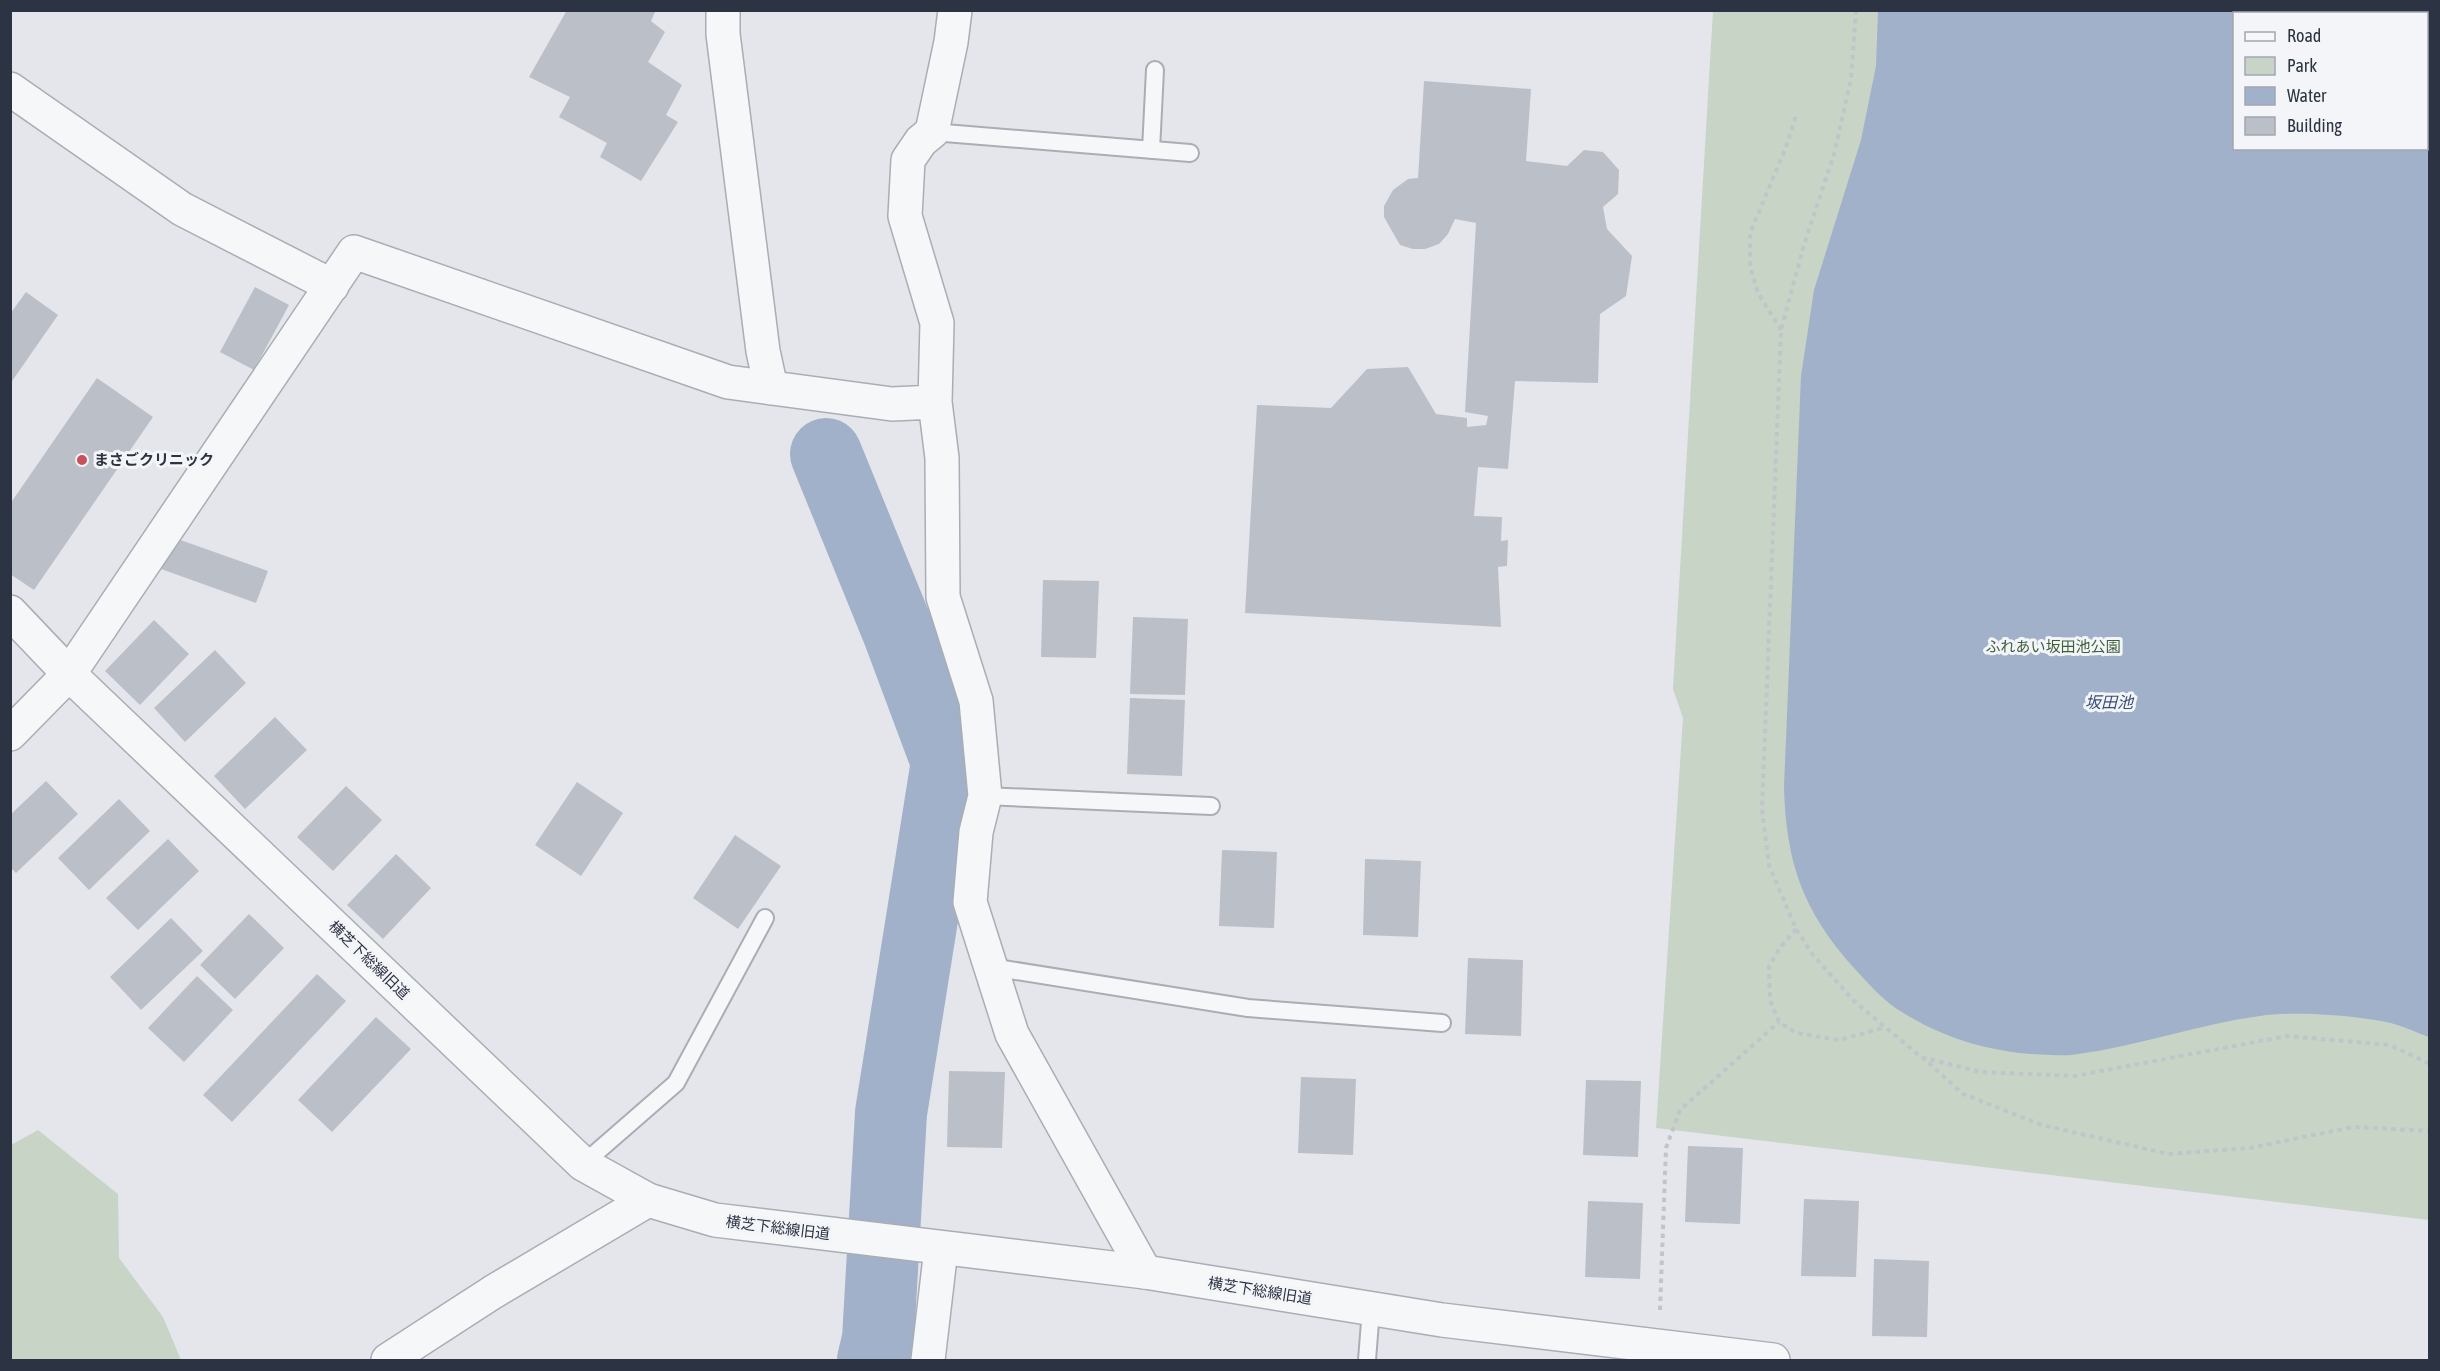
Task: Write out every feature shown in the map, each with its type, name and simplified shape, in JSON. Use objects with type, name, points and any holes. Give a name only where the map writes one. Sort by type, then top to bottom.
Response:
[{"type":"street","points":[[723,10],[723,34],[759,316],[771,388]]},
{"type":"street","points":[[955,10],[951,42],[932,132],[921,141],[908,160],[905,216],[937,323],[935,402],[942,458],[943,597],[976,701],[985,796],[976,832],[970,902],[1012,1034],[1145,1272]]},
{"type":"street","points":[[10,88],[182,209],[332,286]]},
{"type":"street","points":[[10,734],[69,674],[354,252],[728,382],[892,404],[935,402]]},
{"type":"street","name":"横芝下総線旧道","points":[[10,612],[69,674],[583,1164],[648,1200],[715,1220],[1145,1272],[1371,1309],[1773,1360]]},
{"type":"street","points":[[388,1360],[493,1292],[648,1200]]},
{"type":"street","points":[[928,1360],[941,1249]]},
{"type":"lane","points":[[1151,150],[1155,70]]},
{"type":"lane","points":[[932,132],[1190,153]]},
{"type":"lane","points":[[985,796],[1211,806]]},
{"type":"lane","points":[[583,1164],[676,1083],[765,918]]},
{"type":"lane","points":[[991,967],[1248,1008],[1442,1023]]},
{"type":"lane","points":[[1367,1360],[1371,1309]]},
{"type":"path","points":[[1856,10],[1851,79],[1834,154],[1804,245],[1781,330],[1762,810],[1769,865],[1796,929],[1832,977],[1884,1027],[1964,1094],[2042,1125],[2168,1154],[2250,1148],[2353,1127],[2430,1131]]},
{"type":"path","points":[[1781,330],[1758,293],[1750,266],[1750,233],[1786,147],[1796,116]]},
{"type":"path","points":[[1796,929],[1779,949],[1769,967],[1770,1000],[1779,1022],[1796,1033],[1839,1040],[1884,1027]]},
{"type":"path","points":[[1659,1346],[1666,1148],[1680,1110],[1779,1022]]},
{"type":"path","points":[[1921,1057],[1980,1072],[2075,1077],[2287,1036],[2390,1045],[2430,1064]]},
{"type":"green space","name":"坂田池","points":[[1713,11],[2429,11],[2429,1220],[1656,1128],[1683,718],[1673,689]]},
{"type":"green space","points":[[38,1130],[118,1194],[119,1258],[163,1317],[181,1360],[11,1360],[11,1145]]},
{"type":"water","name":"坂田池","points":[[1878,11],[2429,11],[2429,1037],[2386,1022],[2323,1014],[2289,1014],[2260,1016],[2214,1024],[2124,1046],[2075,1055],[2010,1052],[1970,1043],[1933,1029],[1891,1005],[1854,968],[1822,926],[1801,885],[1794,863],[1785,814],[1784,787],[1801,376],[1814,290],[1861,140],[1876,66]]},
{"type":"building","points":[[567,10],[656,10],[651,21],[665,32],[648,62],[682,85],[666,115],[678,122],[641,181],[600,157],[607,143],[559,117],[570,97],[529,77]]},
{"type":"building","points":[[1424,81],[1531,89],[1526,161],[1567,166],[1584,150],[1603,152],[1619,170],[1618,194],[1603,207],[1607,229],[1632,256],[1626,296],[1600,314],[1598,383],[1515,381],[1508,469],[1478,467],[1474,516],[1502,517],[1501,541],[1508,540],[1507,566],[1498,567],[1501,627],[1245,613],[1257,405],[1331,408],[1367,369],[1408,367],[1436,414],[1467,418],[1467,427],[1486,425],[1488,416],[1465,412],[1476,223],[1455,219],[1448,234],[1439,244],[1425,249],[1413,249],[1400,245],[1384,217],[1384,206],[1393,190],[1408,179],[1418,178]]},
{"type":"building","points":[[255,287],[289,305],[254,370],[220,352]]},
{"type":"building","points":[[26,292],[58,315],[10,384],[10,314]]},
{"type":"building","name":"まさごクリニック","points":[[97,378],[153,417],[34,590],[10,574],[10,504]]},
{"type":"building","points":[[172,537],[268,571],[256,603],[161,569]]},
{"type":"building","points":[[1043,580],[1099,581],[1096,658],[1041,657]]},
{"type":"building","points":[[1133,617],[1188,619],[1185,695],[1130,694]]},
{"type":"building","points":[[154,620],[189,654],[140,705],[105,671]]},
{"type":"building","points":[[215,650],[246,683],[185,742],[154,708]]},
{"type":"building","points":[[1130,698],[1185,700],[1182,776],[1127,774]]},
{"type":"building","points":[[275,717],[307,750],[245,809],[214,776]]},
{"type":"building","points":[[46,781],[78,814],[16,873],[10,867],[10,815]]},
{"type":"building","points":[[577,782],[623,813],[581,876],[535,845]]},
{"type":"building","points":[[346,786],[382,820],[333,871],[297,837]]},
{"type":"building","points":[[119,799],[150,831],[89,890],[58,858]]},
{"type":"building","points":[[735,835],[781,866],[738,929],[693,898]]},
{"type":"building","points":[[168,839],[199,871],[138,930],[106,898]]},
{"type":"building","points":[[1222,850],[1277,852],[1274,928],[1219,926]]},
{"type":"building","points":[[396,854],[431,888],[383,939],[347,905]]},
{"type":"building","points":[[1365,859],[1421,861],[1418,937],[1363,935]]},
{"type":"building","points":[[249,914],[284,948],[235,999],[200,965]]},
{"type":"building","points":[[171,918],[203,951],[141,1010],[110,977]]},
{"type":"building","points":[[1468,958],[1523,960],[1521,1036],[1465,1034]]},
{"type":"building","points":[[317,974],[346,1001],[232,1122],[203,1095]]},
{"type":"building","points":[[197,976],[233,1010],[184,1062],[148,1028]]},
{"type":"building","points":[[376,1017],[411,1049],[332,1132],[298,1100]]},
{"type":"building","points":[[949,1071],[1005,1072],[1002,1148],[947,1147]]},
{"type":"building","points":[[1301,1077],[1356,1079],[1353,1155],[1298,1153]]},
{"type":"building","points":[[1586,1080],[1641,1081],[1638,1157],[1583,1155]]},
{"type":"building","points":[[1688,1146],[1743,1148],[1740,1224],[1685,1222]]},
{"type":"building","points":[[1804,1199],[1859,1201],[1856,1277],[1801,1276]]},
{"type":"building","points":[[1588,1201],[1643,1203],[1640,1279],[1585,1277]]},
{"type":"building","points":[[1874,1259],[1929,1261],[1927,1337],[1872,1336]]},
{"type":"waterway","points":[[826,454],[898,631],[947,762],[891,1113],[878,1339],[873,1360]]},
{"type":"place","name":"まさごクリニック","points":[[82,460]]},
{"type":"park label","name":"ふれあい坂田池公園","points":[[2053,647]]}]
